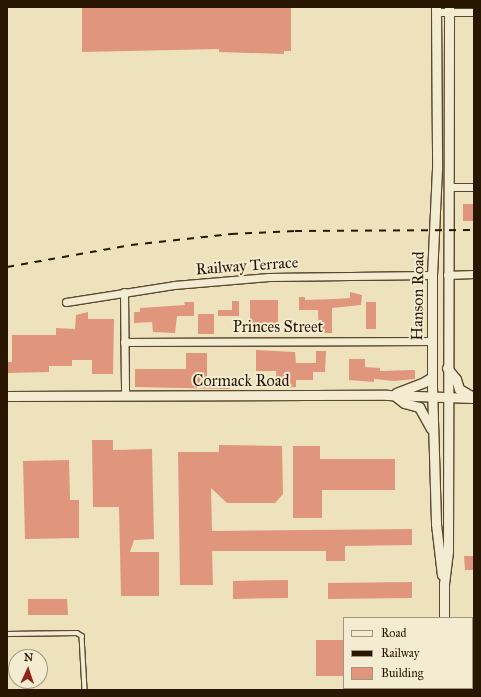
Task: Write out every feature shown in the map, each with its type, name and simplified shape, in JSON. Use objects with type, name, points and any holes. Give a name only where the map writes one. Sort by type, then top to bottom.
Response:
[{"type":"main road","name":"Hanson Road","points":[[436,9],[437,169],[432,275],[432,397],[436,524],[444,584]]},
{"type":"main road","name":"Hanson Road","points":[[444,617],[444,584],[448,551],[447,275],[449,10]]},
{"type":"main road","points":[[437,169],[448,187]]},
{"type":"main road","points":[[447,368],[456,379],[459,390],[474,398]]},
{"type":"main road","points":[[391,396],[419,385],[432,377]]},
{"type":"main road","name":"Cormack Road","points":[[7,396],[391,396],[474,398]]},
{"type":"main road","points":[[391,396],[404,403],[419,407],[433,434]]},
{"type":"main road","points":[[447,422],[452,405],[474,398]]},
{"type":"street","points":[[436,9],[474,12]]},
{"type":"street","points":[[448,187],[474,187]]},
{"type":"street","points":[[447,275],[474,274]]},
{"type":"street","name":"Railway Terrace","points":[[66,302],[124,292],[269,277],[432,275]]},
{"type":"street","points":[[124,292],[125,395]]},
{"type":"street","name":"Princes Street","points":[[124,342],[432,341]]},
{"type":"lane","points":[[7,634],[77,633],[82,636],[85,690]]},
{"type":"building","points":[[82,7],[291,7],[291,51],[284,51],[284,54],[219,52],[219,49],[82,52]]},
{"type":"building","points":[[463,204],[474,204],[474,221],[463,221]]},
{"type":"building","points":[[350,292],[362,295],[361,305],[332,308],[332,333],[319,333],[318,310],[299,310],[299,297],[305,297],[305,300],[350,298]]},
{"type":"building","points":[[250,300],[278,300],[278,331],[250,331]]},
{"type":"building","points":[[232,301],[239,301],[239,316],[218,316],[218,310],[232,310]]},
{"type":"building","points":[[184,302],[194,302],[194,316],[177,316],[175,333],[153,332],[152,322],[134,323],[134,312],[140,312],[140,308],[185,305]]},
{"type":"building","points":[[366,302],[376,302],[376,329],[366,329]]},
{"type":"building","points":[[88,312],[88,319],[114,319],[113,374],[92,374],[92,360],[72,360],[72,366],[49,366],[49,372],[8,373],[8,362],[12,362],[12,335],[56,335],[56,328],[75,329],[76,315]]},
{"type":"building","points":[[198,314],[214,314],[214,334],[198,334]]},
{"type":"building","points":[[256,350],[295,352],[296,363],[316,363],[316,351],[326,351],[325,372],[313,372],[313,380],[296,380],[296,387],[277,388],[276,371],[256,371]]},
{"type":"building","points":[[186,353],[207,353],[207,377],[230,377],[230,389],[135,387],[135,369],[186,369]]},
{"type":"building","points":[[349,359],[365,359],[365,367],[380,368],[380,371],[415,370],[415,379],[394,381],[374,379],[374,382],[349,380]]},
{"type":"building","points":[[92,440],[113,440],[113,450],[152,449],[154,539],[134,540],[130,552],[159,552],[159,596],[121,596],[119,507],[93,507]]},
{"type":"building","points":[[219,445],[282,446],[283,494],[275,503],[227,503],[211,488],[212,531],[412,529],[412,545],[345,546],[345,561],[326,561],[326,551],[212,551],[213,585],[180,585],[178,452],[219,452]]},
{"type":"building","points":[[293,446],[320,446],[320,459],[395,459],[395,490],[322,490],[322,518],[293,518]]},
{"type":"building","points":[[69,460],[70,500],[79,500],[79,538],[25,539],[23,461]]},
{"type":"building","points":[[464,556],[474,556],[474,570],[465,570]]},
{"type":"building","points":[[288,580],[288,598],[233,599],[233,581]]},
{"type":"building","points":[[412,582],[412,598],[328,599],[328,583]]},
{"type":"building","points":[[28,599],[67,599],[68,615],[28,615]]},
{"type":"building","points":[[316,640],[343,640],[343,676],[316,676]]},
{"type":"railway","points":[[7,267],[131,245],[231,234],[295,231],[474,230]]}]
